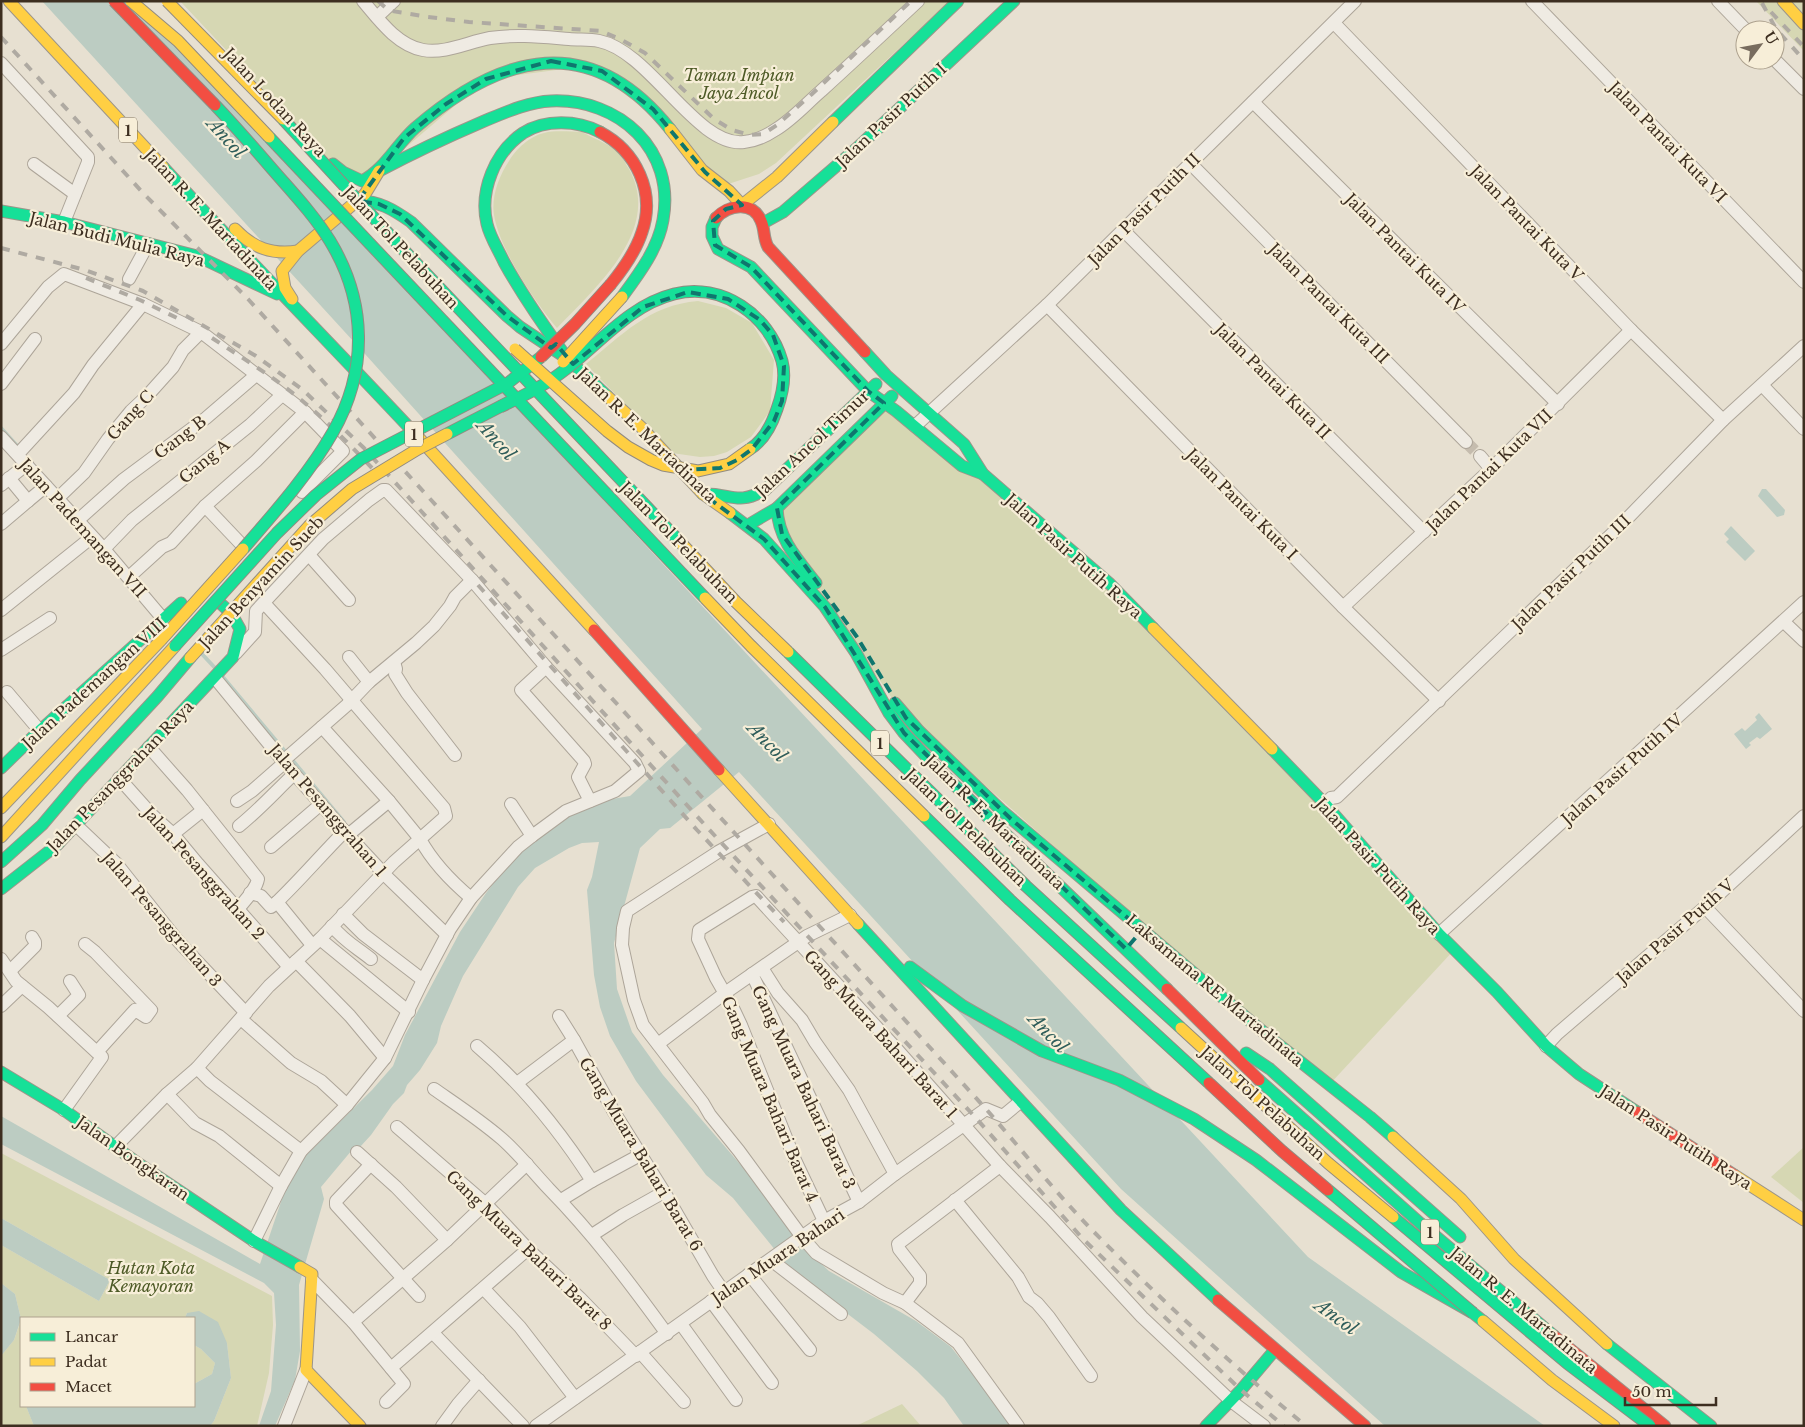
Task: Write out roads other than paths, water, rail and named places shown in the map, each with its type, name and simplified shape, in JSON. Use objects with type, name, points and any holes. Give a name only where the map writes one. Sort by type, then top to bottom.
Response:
[{"type":"main road","name":"Jalan R. E. Martadinata","points":[[9,1],[488,514],[687,732],[864,931],[1121,1210],[1274,1351],[1365,1426]]},
{"type":"main road","points":[[4,805],[161,640],[244,548],[300,481],[334,430],[347,402],[358,367],[360,331],[356,305],[348,277],[332,243],[306,209],[200,88],[114,1]]},
{"type":"main road","name":"Jalan Tol Pelabuhan","points":[[131,1],[178,41],[751,646],[989,880],[1282,1151],[1552,1380],[1614,1426]]},
{"type":"main road","name":"Jalan Tol Pelabuhan","points":[[166,1],[289,125],[397,243],[736,602],[1026,886],[1328,1163],[1567,1363],[1650,1426]]},
{"type":"main road","name":"Jalan Lodan Raya","points":[[180,1],[340,171],[362,181],[380,171]]},
{"type":"main road","name":"Jalan Pasir Putih I","points":[[742,206],[777,178],[958,1]]},
{"type":"main road","name":"Jalan Pasir Putih I","points":[[763,223],[783,212],[856,149],[1014,1]]},
{"type":"main road","points":[[1783,1],[1804,24]]},
{"type":"main road","points":[[380,171],[404,138],[446,104],[486,79],[529,64],[551,61],[568,62],[602,71],[634,92],[653,109],[705,172],[729,191],[742,206],[755,212],[763,223]]},
{"type":"main road","name":"Jalan Benyamin Sueb","points":[[1,862],[42,825],[80,780],[157,697],[309,526],[352,489],[418,450],[528,391],[558,366],[622,297],[650,255],[663,221],[666,205],[660,168],[641,136],[630,124],[616,114],[594,106],[574,102],[551,101],[503,114],[435,142],[380,171]]},
{"type":"main road","name":"Jalan Benyamin Sueb","points":[[1,837],[277,532],[316,495],[361,459],[508,383],[525,371],[572,327],[611,284],[633,251],[644,226],[647,211],[646,195],[638,168],[631,155],[609,135],[581,124],[553,123],[525,132],[513,141],[495,166],[487,187],[485,216],[489,233],[512,278],[532,311],[568,359]]},
{"type":"main road","name":"Jalan R. E. Martadinata","points":[[158,145],[245,241],[266,251],[285,254],[298,251]]},
{"type":"main road","name":"Jalan R. E. Martadinata","points":[[312,327],[284,288],[282,271],[298,251],[357,202],[369,189],[380,171]]},
{"type":"main road","name":"Jalan R. E. Martadinata","points":[[357,202],[369,201],[379,204],[390,208],[406,218],[507,316],[520,327],[568,359],[641,427],[704,494],[748,525],[764,539],[825,607],[856,653],[889,713],[904,733],[941,772],[1134,939],[1205,1026],[1235,1059],[1373,1183],[1515,1305],[1665,1426]]},
{"type":"main road","name":"Jalan Pasir Putih Raya","points":[[742,206],[726,208],[713,221],[712,238],[715,245],[721,251],[751,267],[868,391],[915,426],[962,466],[983,474]]},
{"type":"main road","name":"Jalan Budi Mulia Raya","points":[[1,211],[64,222],[197,256],[285,298]]},
{"type":"main road","name":"Jalan Pasir Putih Raya","points":[[763,223],[764,242],[768,247],[886,375],[964,444],[983,474],[1110,584],[1327,808],[1438,934],[1497,992],[1546,1046],[1579,1074],[1804,1220]]},
{"type":"main road","points":[[397,243],[544,374],[551,381],[607,431],[639,454],[663,465],[684,470],[701,471],[720,468],[752,450],[765,436],[774,421],[782,401],[785,385],[784,366],[773,336],[760,320],[745,308],[718,295],[703,292],[680,293],[657,300],[643,307],[614,328],[556,376],[549,380],[542,384],[500,407]]},
{"type":"main road","name":"Jalan Ancol Timur","points":[[704,494],[717,494],[744,500],[753,498],[765,490],[886,375]]},
{"type":"main road","name":"Jalan Ancol Timur","points":[[748,525],[777,508],[900,389]]},
{"type":"main road","name":"Laksamana RE Martadinata","points":[[777,508],[776,514],[788,546],[857,638],[900,710],[978,790],[1134,939],[1268,1036],[1370,1117],[1461,1199],[1514,1259],[1596,1335],[1711,1426]]},
{"type":"main road","points":[[186,599],[210,597],[231,613],[240,629],[233,657]]},
{"type":"main road","name":"Jalan Pademangan VIII","points":[[1,768],[186,599]]},
{"type":"main road","name":"Jalan Pesanggrahan Raya","points":[[1,890],[56,845],[76,825],[233,657]]},
{"type":"main road","points":[[864,931],[918,974],[963,1006],[1042,1051],[1119,1080],[1194,1119],[1256,1160],[1401,1272],[1473,1313]]},
{"type":"main road","points":[[1205,1026],[1270,1070],[1471,1247]]},
{"type":"main road","name":"Jalan Bongkaran","points":[[1,1072],[64,1110],[115,1147],[310,1276]]},
{"type":"main road","points":[[310,1276],[306,1370],[360,1426]]},
{"type":"main road","points":[[1206,1426],[1231,1401],[1274,1351]]},
{"type":"main road","points":[[1612,1368],[1679,1426]]},
{"type":"street","points":[[362,1],[395,36],[417,48],[425,50],[449,49],[478,40],[506,36],[599,41],[618,48],[633,58],[667,92],[715,135],[726,140],[744,142],[758,139],[776,130],[918,1]]},
{"type":"street","points":[[377,17],[394,1]]},
{"type":"street","name":"Jalan Pasir Putih II","points":[[930,414],[1047,305],[1355,1]]},
{"type":"street","name":"Jalan Pantai Kuta VI","points":[[1532,1],[1804,282]]},
{"type":"street","points":[[1718,1],[1736,20]]},
{"type":"street","name":"Jalan Pantai Kuta V","points":[[1334,23],[1631,330],[1723,420]]},
{"type":"street","points":[[1,63],[88,157],[88,162],[64,222]]},
{"type":"street","points":[[1785,70],[1804,90]]},
{"type":"street","name":"Jalan Pantai Kuta IV","points":[[1253,102],[1558,404]]},
{"type":"street","points":[[34,164],[75,194]]},
{"type":"street","name":"Jalan Pantai Kuta III","points":[[1191,164],[1466,442]]},
{"type":"street","name":"Jalan Pantai Kuta II","points":[[1123,230],[1424,532]]},
{"type":"street","points":[[129,280],[148,244]]},
{"type":"street","points":[[1,344],[48,287],[63,274],[92,283],[143,304],[201,332],[305,412],[256,461],[205,506],[171,542],[162,547],[132,574]]},
{"type":"street","points":[[21,450],[74,393],[93,365],[143,304]]},
{"type":"street","name":"Jalan Pantai Kuta I","points":[[1047,305],[1343,607],[1439,701]]},
{"type":"street","name":"Jalan Pantai Kuta VII","points":[[1343,607],[1558,404],[1631,330]]},
{"type":"street","name":"Gang C","points":[[60,496],[84,473],[108,439],[172,367],[181,352],[201,332]]},
{"type":"street","points":[[1,384],[34,339]]},
{"type":"street","name":"Jalan Pasir Putih III","points":[[1327,808],[1336,804],[1337,797],[1616,529],[1723,420],[1804,346]]},
{"type":"street","name":"Gang B","points":[[80,518],[124,479],[206,418],[256,375]]},
{"type":"street","points":[[1762,385],[1804,429]]},
{"type":"street","name":"Gang A","points":[[107,546],[132,520],[250,425],[282,395]]},
{"type":"street","name":"Jalan Pademangan VIII","points":[[186,599],[248,536],[277,520],[343,451],[305,412]]},
{"type":"street","points":[[915,426],[930,414]]},
{"type":"street","name":"Jalan Pademangan VII","points":[[1,437],[21,450],[27,464],[46,486],[60,496],[80,518],[92,537],[107,546],[132,574],[164,620]]},
{"type":"street","points":[[1480,456],[1491,468]]},
{"type":"street","points":[[27,464],[5,482],[28,501]]},
{"type":"street","points":[[1,524],[46,486]]},
{"type":"street","points":[[233,657],[255,632],[255,612],[264,602],[324,539],[354,512],[383,490],[386,490],[472,580],[546,667],[639,769],[615,791],[566,811],[532,836],[504,862],[471,898],[448,933],[385,1058],[347,1105],[301,1151],[281,1186],[259,1243]]},
{"type":"street","points":[[205,506],[241,544]]},
{"type":"street","points":[[1,610],[92,537]]},
{"type":"street","points":[[310,555],[349,600]]},
{"type":"street","points":[[237,801],[252,791],[369,682],[434,626],[450,606],[454,597],[472,580]]},
{"type":"street","points":[[115,1147],[167,1094],[197,1068],[269,986],[316,942],[391,866],[445,817],[445,810],[422,780],[287,625],[264,602]]},
{"type":"street","name":"Jalan Pasir Putih IV","points":[[1438,934],[1804,602]]},
{"type":"street","points":[[1,650],[50,618]]},
{"type":"street","points":[[1784,622],[1804,641]]},
{"type":"street","points":[[349,657],[369,682]]},
{"type":"street","points":[[394,662],[395,674],[407,694],[455,755]]},
{"type":"street","points":[[546,667],[521,690],[584,761],[585,764],[578,777],[590,801]]},
{"type":"street","name":"Jalan Pesanggrahan 1","points":[[215,678],[286,759],[294,774],[321,804],[350,832],[391,866],[448,933]]},
{"type":"street","points":[[7,692],[40,731]]},
{"type":"street","points":[[322,727],[389,801],[420,839],[427,851],[471,898]]},
{"type":"street","points":[[149,747],[203,810],[258,879],[258,882],[238,909]]},
{"type":"street","points":[[239,826],[254,814],[294,774]]},
{"type":"street","name":"Jalan Pesanggrahan 2","points":[[119,778],[152,815],[173,834],[238,909],[292,964],[350,1016],[385,1058]]},
{"type":"street","points":[[250,893],[261,896],[271,907],[304,876],[314,863],[389,801]]},
{"type":"street","points":[[271,847],[321,804]]},
{"type":"street","points":[[511,804],[532,836]]},
{"type":"street","points":[[173,834],[203,810]]},
{"type":"street","name":"Jalan Pasir Putih V","points":[[1546,1046],[1802,822]]},
{"type":"street","points":[[769,824],[718,852],[627,911],[622,945],[634,1000],[643,1026],[739,1151],[801,1238],[823,1258],[883,1293],[905,1303],[958,1343],[1018,1426]]},
{"type":"street","name":"Jalan Pesanggrahan 3","points":[[76,825],[116,864],[184,948],[243,1016],[291,1063],[321,1082],[347,1105]]},
{"type":"street","name":"Gang Muara Bahari Barat 4","points":[[798,942],[756,896],[752,896],[699,930],[698,939],[741,1025],[795,1160],[824,1222]]},
{"type":"street","points":[[277,902],[316,942],[409,1012]]},
{"type":"street","points":[[1705,906],[1804,1011]]},
{"type":"street","points":[[343,914],[363,934],[423,980]]},
{"type":"street","points":[[850,915],[815,931],[757,971],[802,1020],[849,1090],[895,1174]]},
{"type":"street","points":[[332,926],[348,943],[371,959]]},
{"type":"street","points":[[10,972],[35,946],[32,937]]},
{"type":"street","name":"Gang Muara Bahari Barat 1","points":[[798,942],[1000,1166],[1142,1317],[1231,1401],[1264,1426]]},
{"type":"street","points":[[85,944],[151,1010],[146,1017],[135,1010],[97,1052]]},
{"type":"street","points":[[1,959],[16,981],[58,1016],[101,1056],[102,1059],[64,1110]]},
{"type":"street","name":"Gang Muara Bahari Barat 3","points":[[658,1044],[757,971],[770,1016],[859,1202]]},
{"type":"street","points":[[58,1016],[79,995],[70,981]]},
{"type":"street","points":[[1,1006],[22,986]]},
{"type":"street","points":[[770,1016],[791,1007]]},
{"type":"street","name":"Gang Muara Bahari Barat 6","points":[[559,1016],[614,1112],[724,1292]]},
{"type":"street","points":[[517,1083],[574,1040]]},
{"type":"street","points":[[477,1046],[517,1083],[558,1132],[592,1181]]},
{"type":"street","points":[[197,1068],[210,1081],[301,1151]]},
{"type":"street","points":[[434,1090],[476,1118],[502,1139],[527,1164],[592,1236],[667,1334]]},
{"type":"street","points":[[167,1094],[195,1122],[219,1136],[281,1186]]},
{"type":"street","name":"Jalan Muara Bahari","points":[[536,1426],[551,1422],[575,1398],[824,1222],[859,1202],[986,1109],[1003,1116],[1020,1102]]},
{"type":"street","name":"Gang Muara Bahari Barat 8","points":[[397,1127],[486,1204],[684,1402]]},
{"type":"street","points":[[356,1152],[422,1212],[448,1240]]},
{"type":"street","points":[[561,1200],[640,1155]]},
{"type":"street","points":[[371,1164],[336,1201],[336,1205],[419,1296]]},
{"type":"street","points":[[353,1322],[448,1240],[527,1164]]},
{"type":"street","points":[[905,1303],[920,1283],[920,1276],[899,1249],[898,1244],[1000,1166]]},
{"type":"street","points":[[592,1236],[623,1215],[664,1192]]},
{"type":"street","points":[[954,1200],[1018,1277],[1028,1297],[1037,1303],[1049,1317],[1091,1376]]},
{"type":"street","points":[[391,1368],[528,1248]]},
{"type":"street","points":[[773,1259],[841,1314]]},
{"type":"street","points":[[749,1274],[810,1350]]},
{"type":"street","points":[[310,1276],[353,1322],[404,1384],[386,1402]]},
{"type":"street","points":[[484,1288],[520,1327],[575,1398]]},
{"type":"street","points":[[710,1301],[772,1383]]},
{"type":"street","points":[[681,1324],[736,1400]]},
{"type":"street","points":[[433,1333],[523,1426]]},
{"type":"street","points":[[284,1426],[306,1370]]},
{"type":"street","points":[[442,1426],[479,1380]]},
{"type":"water","name":"Ancol","points":[[42,1],[139,1],[1308,1257],[1545,1426],[1385,1426],[1121,1189],[739,772],[670,828],[660,829],[640,848],[614,943],[617,989],[632,1032],[663,1075],[746,1171],[800,1244],[829,1271],[916,1321],[951,1347],[1014,1426],[964,1426],[944,1398],[917,1371],[874,1334],[790,1270],[733,1198],[706,1175],[636,1081],[610,1036],[600,1007],[594,975],[587,890],[592,877],[599,842],[582,843],[569,848],[535,868],[518,887],[463,976],[441,1026],[437,1043],[420,1070],[371,1135],[360,1147],[352,1150],[321,1187],[324,1199],[299,1285],[300,1351],[295,1380],[275,1426],[259,1426],[271,1391],[276,1325],[274,1293],[264,1283],[1,1144],[1,1116],[260,1264],[285,1190],[300,1161],[372,1090],[393,1066],[405,1035],[460,932],[486,893],[511,861],[527,846],[576,811],[612,799],[630,796],[702,729],[365,354]]},
{"type":"water","points":[[1762,489],[1766,489],[1785,510],[1784,515],[1777,517],[1758,496]]},
{"type":"water","points":[[1731,526],[1755,551],[1745,561],[1726,542],[1729,539],[1724,534]]},
{"type":"water","points":[[1759,713],[1772,729],[1760,739],[1757,737],[1749,743],[1751,745],[1746,749],[1734,734],[1742,728],[1745,731],[1757,720],[1755,717]]},
{"type":"water","points":[[1,1218],[110,1280],[99,1301],[1,1245]]},
{"type":"water","points":[[1,1283],[15,1294],[21,1317],[14,1340],[1,1356]]},
{"type":"water","points":[[199,1311],[218,1322],[227,1343],[231,1378],[214,1421],[210,1426],[34,1426],[26,1407],[195,1407],[195,1383],[212,1374],[215,1363],[195,1346],[195,1317],[185,1317],[187,1313]]},
{"type":"waterway","points":[[1,428],[20,449]]},
{"type":"waterway","points":[[202,654],[216,669]]},
{"type":"waterway","points":[[222,676],[344,822]]},
{"type":"tunnel","points":[[1466,442],[1480,456]]},
{"type":"railway","points":[[378,1],[392,11],[428,17],[469,22],[601,31],[645,53],[714,119],[732,130],[750,135],[763,134],[777,125],[911,1]]},
{"type":"railway","points":[[1762,3],[1776,29],[1804,60]]},
{"type":"railway","points":[[1771,12],[1804,47]]},
{"type":"railway","points":[[1,37],[144,194],[248,299],[986,1109],[1079,1217],[1197,1332],[1306,1426]]},
{"type":"railway","points":[[1,248],[85,270],[143,291],[256,356],[303,390],[364,448],[704,824],[975,1117],[1083,1239],[1241,1390],[1284,1426]]},
{"type":"railway","points":[[86,278],[140,300],[177,318]]},
{"type":"railway","points":[[212,338],[284,386],[332,427],[372,468]]},
{"type":"railway","points":[[478,585],[697,830],[784,922]]},
{"type":"park label","name":"Taman Impian Jaya Ancol","points":[[739,84]]},
{"type":"park label","name":"Hutan Kota Kemayoran","points":[[151,1277]]}]
